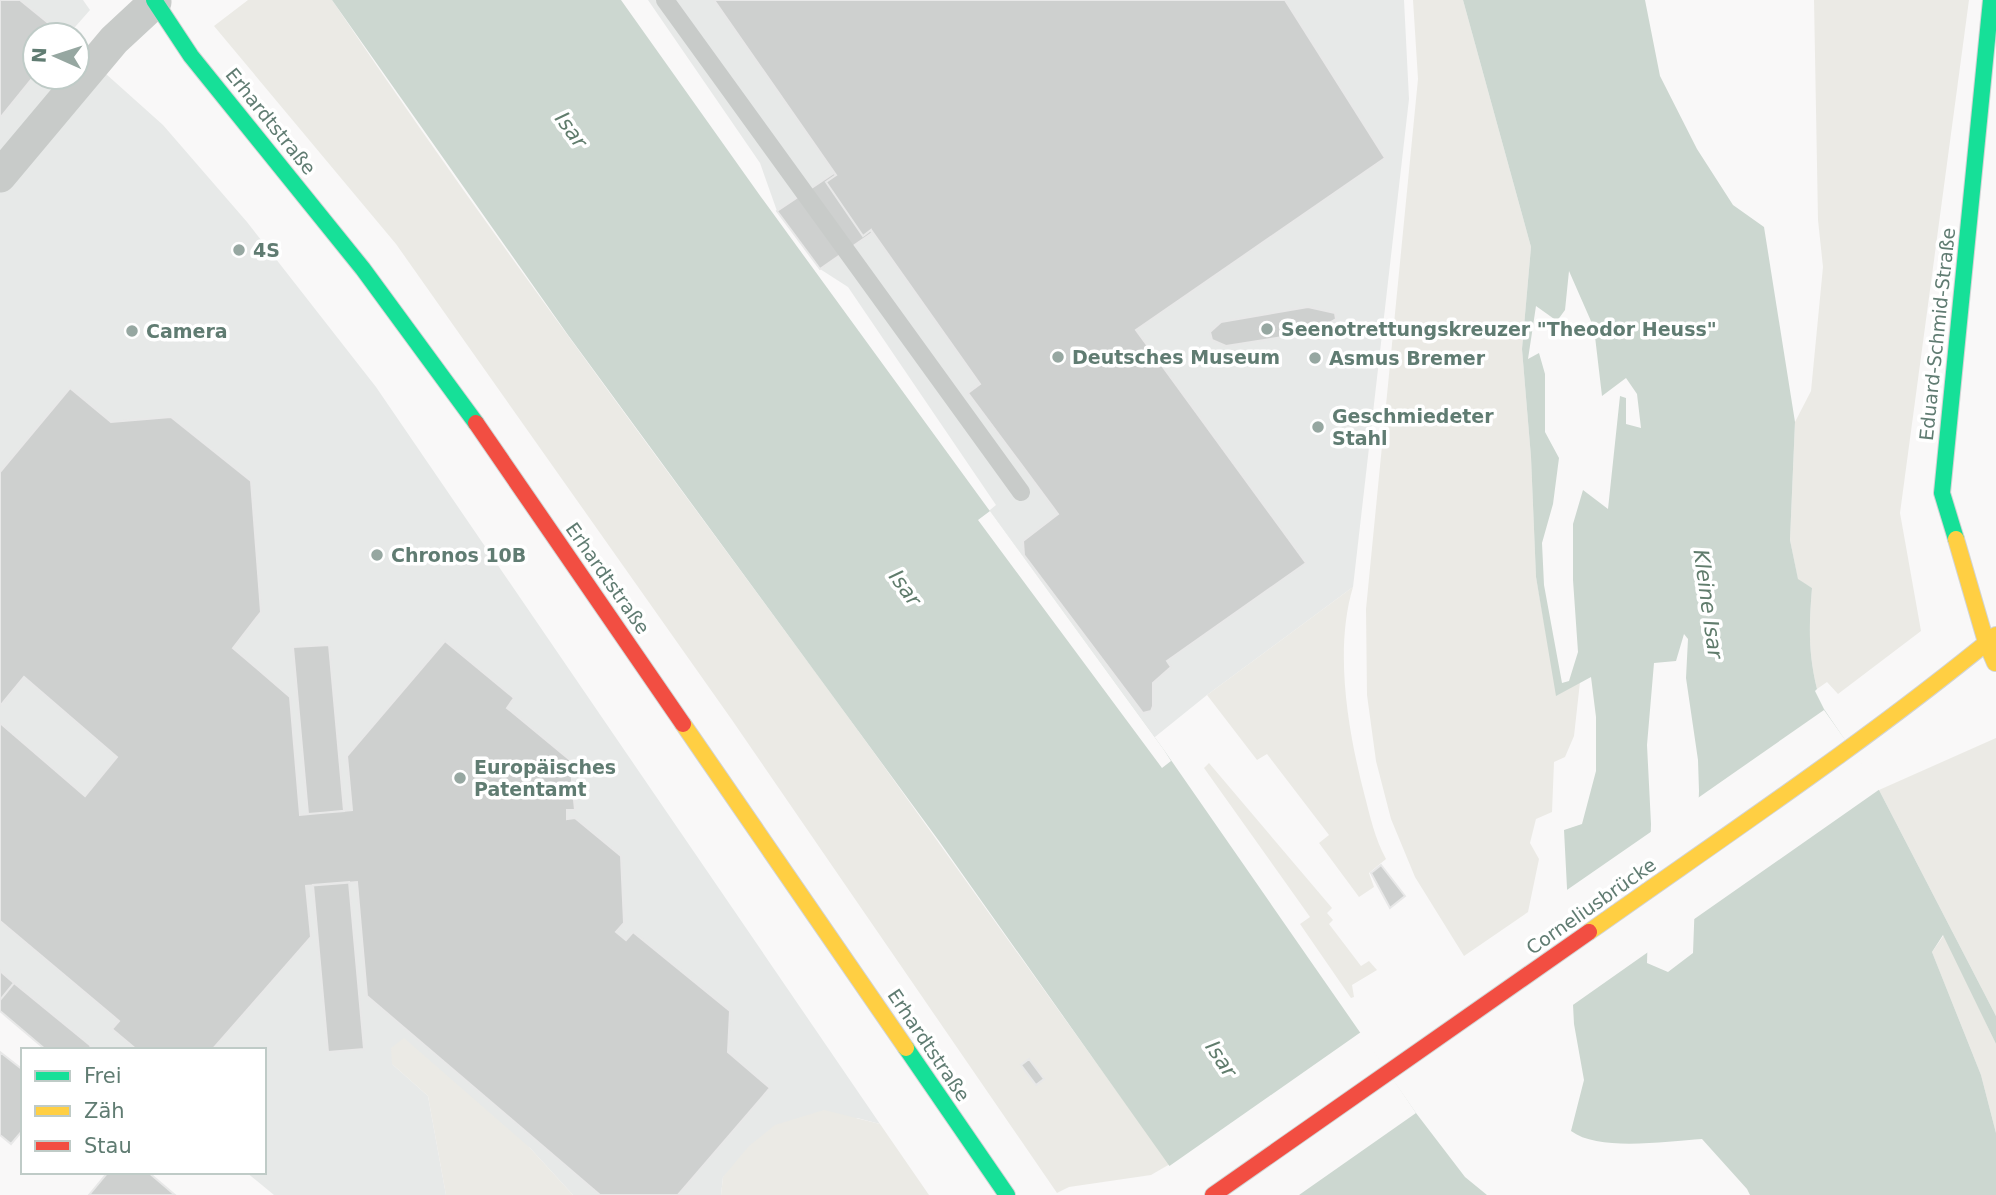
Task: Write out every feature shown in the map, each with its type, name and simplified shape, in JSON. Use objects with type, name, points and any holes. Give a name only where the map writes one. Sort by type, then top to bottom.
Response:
[{"type":"street","name":"Eduard-Schmid-Straße","points":[[1991,0],[1942,492],[1991,639],[1996,665]]},
{"type":"street","points":[[0,176],[114,40],[156,1]]},
{"type":"street","name":"Erhardtstraße","points":[[156,1],[191,56],[363,269],[449,384],[1007,1195]]},
{"type":"street","name":"Corneliusbrücke","points":[[1213,1195],[1495,1000],[1849,747],[1991,639]]},
{"type":"lane","points":[[665,0],[1021,492]]},
{"type":"shaded area","points":[[0,0],[83,0],[90,10],[80,21],[21,21],[21,91],[91,91],[91,61],[163,125],[247,222],[376,387],[880,1124],[857,1118],[723,1177],[721,1195],[573,1195],[530,1148],[392,1064],[428,1096],[446,1195],[274,1195],[248,1174],[266,1174],[266,1048],[93,1048],[0,971]]},
{"type":"shaded area","points":[[248,0],[332,0],[510,255],[1170,1164],[1151,1175],[1069,1187],[1057,1193],[732,720],[396,244],[214,26]]},
{"type":"shaded area","name":"Deutsches Museum","points":[[648,0],[1404,0],[1409,99],[1353,587],[1207,695],[1145,745],[978,520],[996,505],[848,287],[820,269],[777,211],[760,163]]},
{"type":"shaded area","points":[[1413,0],[1463,0],[1531,247],[1522,349],[1531,457],[1536,577],[1557,695],[1580,682],[1574,736],[1565,757],[1554,762],[1552,812],[1536,819],[1530,843],[1539,859],[1528,912],[1464,956],[1415,877],[1391,819],[1376,761],[1367,695],[1366,609],[1418,79]]},
{"type":"shaded area","points":[[1814,0],[1969,0],[1900,513],[1921,631],[1838,694],[1827,682],[1817,689],[1810,638],[1812,588],[1798,580],[1790,540],[1795,422],[1811,391],[1823,267],[1818,220]]},
{"type":"shaded area","points":[[1353,587],[1344,637],[1348,717],[1368,810],[1386,859],[1369,873],[1374,887],[1359,897],[1319,843],[1329,835],[1267,754],[1257,760],[1207,695]]},
{"type":"shaded area","points":[[1996,738],[1996,1016],[1879,790]]},
{"type":"shaded area","points":[[1209,763],[1332,908],[1327,913],[1333,920],[1329,924],[1361,966],[1369,961],[1377,970],[1352,985],[1354,997],[1351,998],[1300,924],[1310,917],[1204,768]]},
{"type":"shaded area","points":[[1944,935],[1996,1044],[1996,1133],[1981,1075],[1932,952]]},
{"type":"shaded area","points":[[404,1038],[530,1148],[573,1195],[446,1195],[428,1096],[392,1064],[391,1048]]},
{"type":"shaded area","points":[[824,1110],[880,1124],[929,1195],[721,1195],[723,1177],[749,1146],[775,1125]]},
{"type":"water","name":"Isar","points":[[332,0],[621,0],[761,197],[1164,750],[1416,1113],[1465,1177],[1487,1195],[1190,1195],[939,841],[568,335]]},
{"type":"water","name":"Kleine Isar","points":[[1463,0],[1645,0],[1660,76],[1697,149],[1733,205],[1764,227],[1795,422],[1790,540],[1798,579],[1812,588],[1810,638],[1817,689],[1815,691],[1824,709],[1879,790],[1996,1016],[1996,1044],[1943,935],[1932,952],[1981,1075],[1996,1133],[1996,1195],[1750,1195],[1702,1139],[1616,1143],[1583,1137],[1571,1131],[1584,1080],[1574,1024],[1564,830],[1582,824],[1596,771],[1596,717],[1591,677],[1556,696],[1536,577],[1531,457],[1522,349],[1531,247]],"holes":[[[1569,271],[1594,328],[1602,396],[1626,378],[1637,394],[1641,428],[1626,424],[1626,398],[1620,396],[1608,509],[1583,490],[1573,524],[1573,580],[1578,652],[1569,681],[1562,683],[1544,585],[1542,543],[1553,504],[1559,458],[1545,432],[1545,374],[1539,353],[1528,359],[1536,306],[1557,321],[1565,310]],[[1684,634],[1688,639],[1686,678],[1698,760],[1699,791],[1693,953],[1668,972],[1647,963],[1651,824],[1647,745],[1654,663],[1676,661]]]},
{"type":"pier","points":[[990,511],[1164,750],[1171,761],[1162,768],[978,520]]},
{"type":"pier","points":[[1824,710],[1880,789],[1690,922],[1695,800]]},
{"type":"pier","points":[[1655,829],[1651,950],[1570,1007],[1564,892]]},
{"type":"pier","points":[[1361,1032],[1416,1113],[1299,1195],[1186,1195],[1168,1167]]},
{"type":"building","points":[[0,0],[20,0],[46,21],[21,21],[22,91],[0,118]]},
{"type":"building","name":"Deutsches Museum","points":[[714,0],[1285,0],[1385,158],[1136,330],[1306,563],[1167,661],[1171,667],[1153,683],[1151,711],[1143,713],[1024,555],[1023,541],[1058,514],[968,393],[980,384],[871,230],[863,236],[826,182],[836,175]]},
{"type":"building","points":[[834,173],[836,175],[826,182],[863,236],[871,230],[872,233],[820,269],[777,211]]},
{"type":"building","name":"Seenotrettungskreuzer \"Theodor Heuss\"","points":[[1308,307],[1335,313],[1336,319],[1314,332],[1226,346],[1212,340],[1210,332],[1221,322]]},
{"type":"building","name":"Europäisches Patentamt","points":[[70,388],[111,422],[171,417],[251,481],[261,612],[233,648],[290,697],[300,815],[352,810],[347,756],[445,641],[514,698],[507,708],[570,760],[575,810],[567,810],[567,819],[575,818],[621,856],[624,923],[616,932],[626,940],[633,932],[730,1011],[728,1052],[770,1088],[678,1195],[600,1195],[367,996],[357,882],[306,886],[311,937],[214,1048],[135,1048],[112,1029],[119,1021],[0,921],[0,723],[85,796],[117,757],[24,677],[0,706],[0,472]]},
{"type":"building","points":[[329,645],[344,811],[308,814],[293,647]]},
{"type":"building","points":[[1381,865],[1405,896],[1390,908],[1371,873]]},
{"type":"building","points":[[349,882],[364,1049],[328,1052],[313,885]]},
{"type":"building","points":[[0,971],[14,983],[0,1000]]},
{"type":"building","points":[[14,983],[91,1046],[44,1048],[0,1011],[0,1000]]},
{"type":"building","points":[[0,1052],[21,1068],[21,1132],[11,1144],[0,1135]]},
{"type":"building","points":[[1029,1059],[1044,1079],[1036,1085],[1021,1065]]},
{"type":"building","points":[[106,1174],[150,1174],[175,1195],[89,1195]]},
{"type":"traffic: fast","points":[[154,0],[191,56],[363,269],[476,423]]},
{"type":"traffic: fast","points":[[1956,539],[1942,493],[1991,0]]},
{"type":"traffic: fast","points":[[906,1048],[1007,1195]]},
{"type":"traffic: slow","points":[[1956,539],[1986,642],[1995,663]]},
{"type":"traffic: slow","points":[[1589,932],[1847,750],[1996,635]]},
{"type":"traffic: slow","points":[[683,724],[906,1048]]},
{"type":"traffic: jam","points":[[476,423],[683,724]]},
{"type":"traffic: jam","points":[[1213,1195],[1589,932]]},
{"type":"place","name":"4S","points":[[239,250]]},
{"type":"place","name":"Seenotrettungskreuzer \"Theodor Heuss\"","points":[[1267,329]]},
{"type":"place","name":"Camera","points":[[132,331]]},
{"type":"place","name":"Deutsches Museum","points":[[1058,357]]},
{"type":"place","name":"Asmus Bremer","points":[[1315,358]]},
{"type":"place","name":"Geschmiedeter Stahl","points":[[1318,427]]},
{"type":"place","name":"Chronos 10B","points":[[377,555]]},
{"type":"place","name":"Europäisches Patentamt","points":[[460,778]]}]
